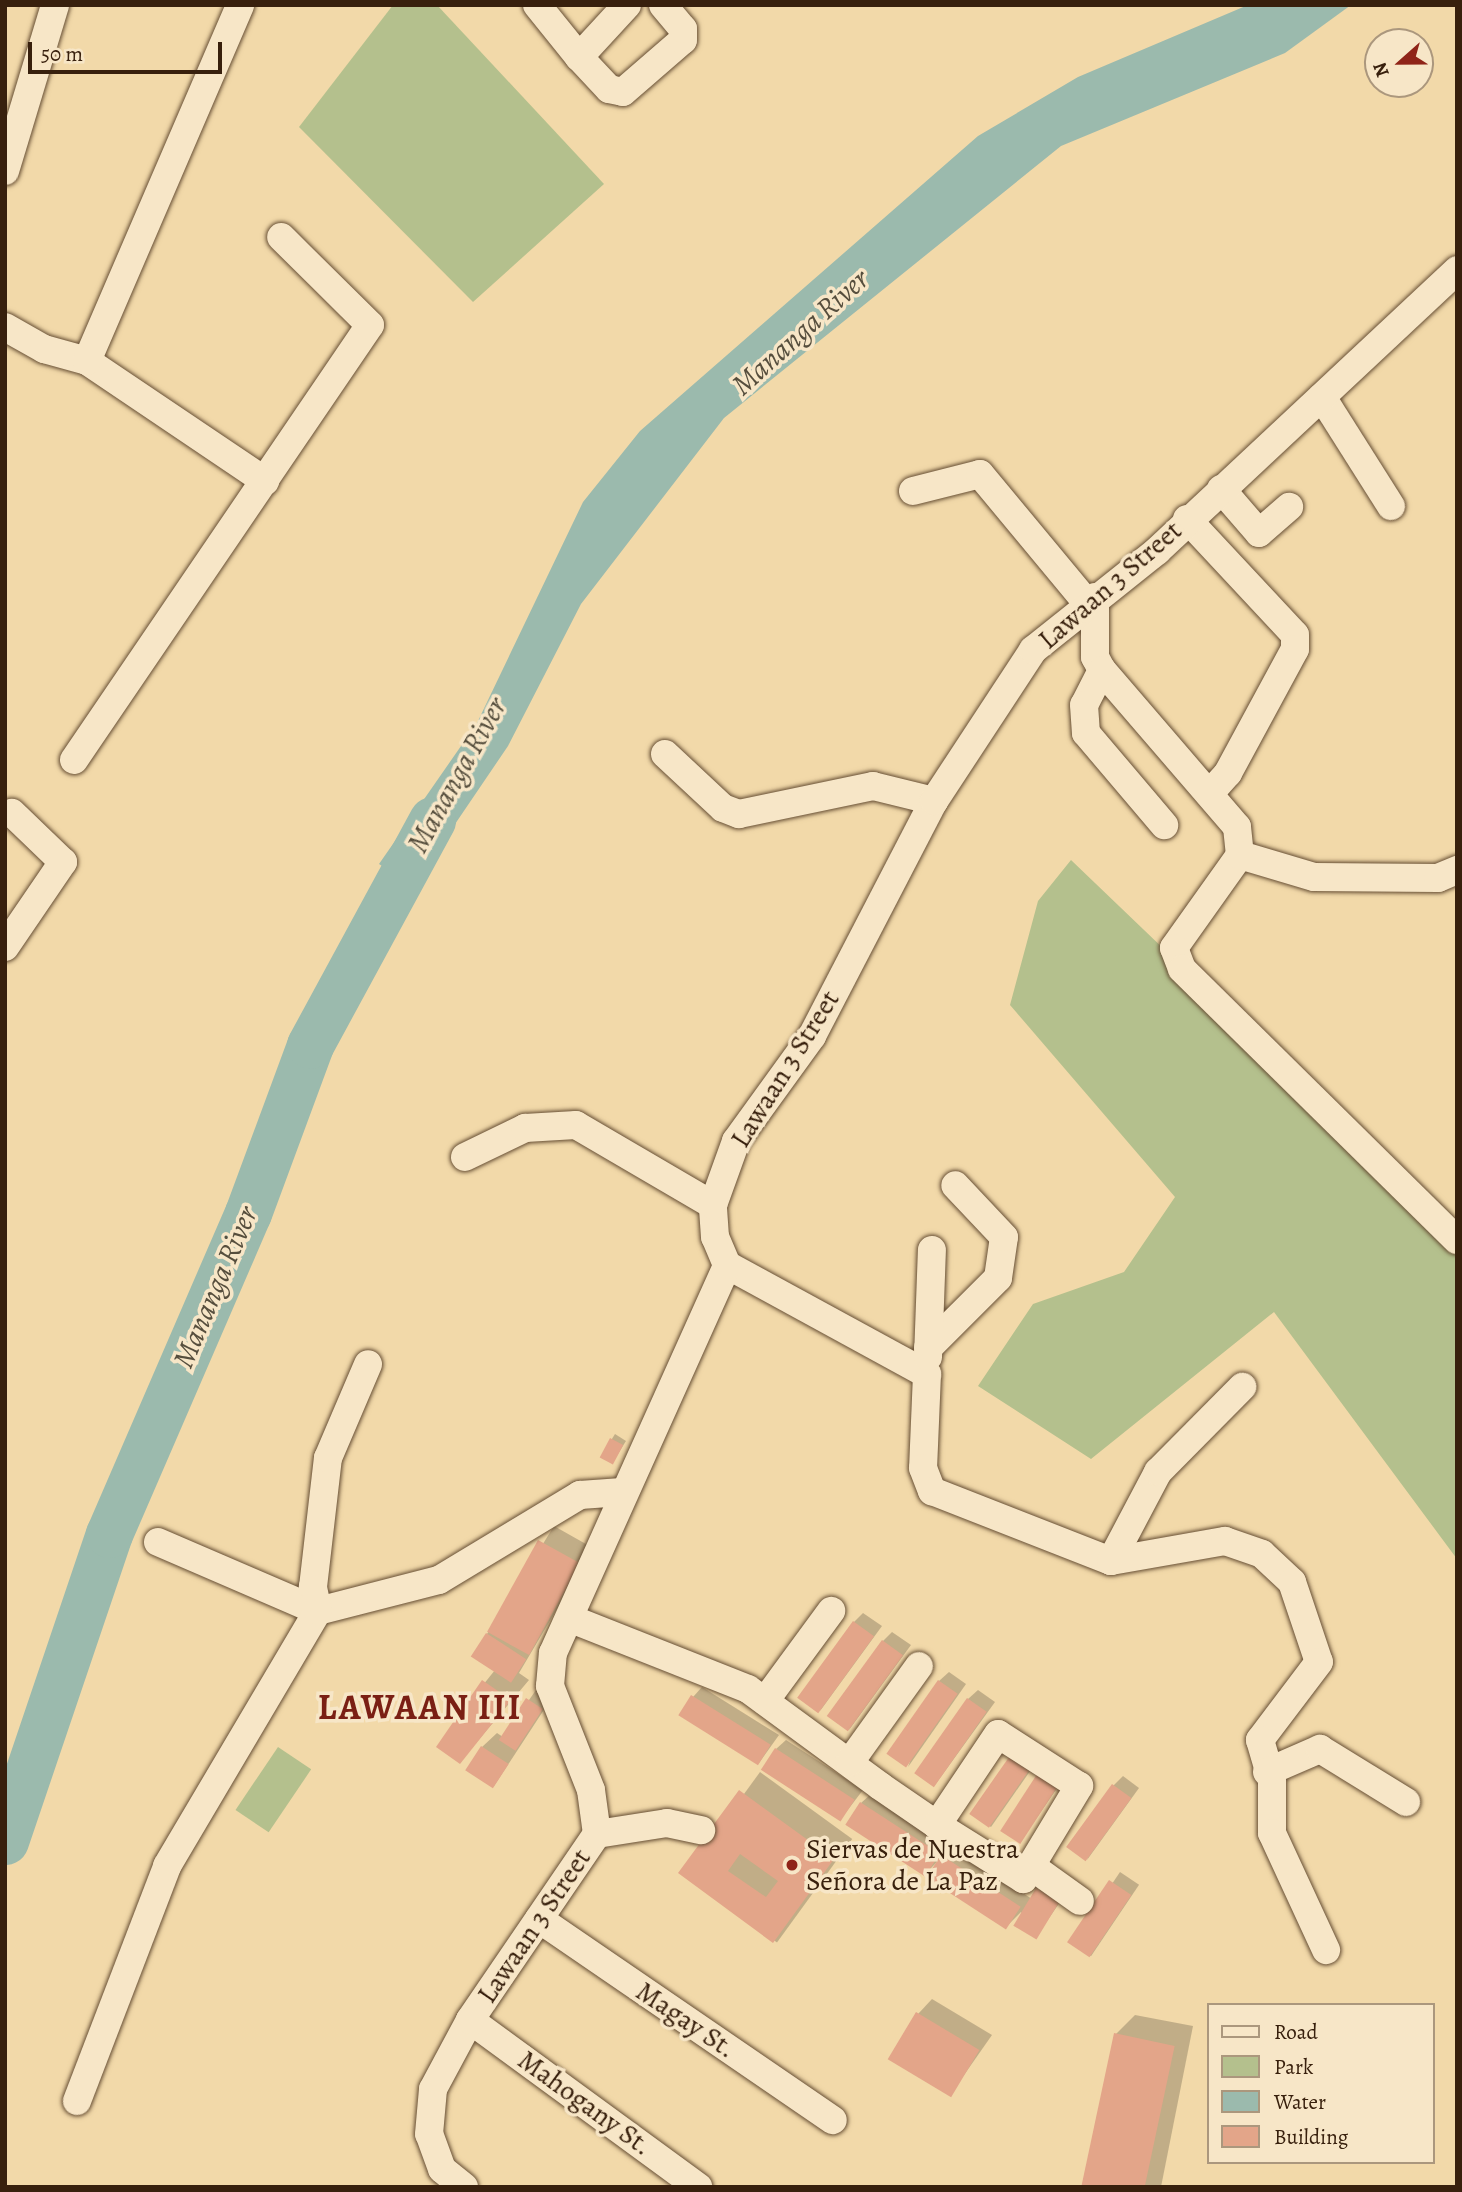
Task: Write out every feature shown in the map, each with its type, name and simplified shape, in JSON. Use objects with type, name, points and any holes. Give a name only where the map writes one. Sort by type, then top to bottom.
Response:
[{"type":"street","points":[[5,171],[55,5]]},
{"type":"street","points":[[87,361],[240,5]]},
{"type":"street","points":[[537,5],[609,89],[635,87],[683,40],[683,29],[663,5]]},
{"type":"street","points":[[579,57],[626,5]]},
{"type":"street","points":[[74,760],[370,325],[281,237]]},
{"type":"street","name":"Lawaan 3 Street","points":[[464,2187],[442,2169],[429,2134],[433,2089],[470,2020],[597,1834],[591,1790],[550,1686],[553,1653],[571,1619],[622,1492],[727,1265],[715,1237],[713,1206],[736,1141],[812,1035],[934,802],[1033,650],[1091,600],[1157,551],[1187,519],[1457,270]]},
{"type":"street","points":[[5,327],[44,349],[87,361],[265,481]]},
{"type":"street","points":[[1322,397],[1391,506]]},
{"type":"street","points":[[913,491],[980,474],[1091,600],[1095,657],[1102,670],[1237,827],[1240,855],[1174,948],[1182,969],[1457,1240]]},
{"type":"street","points":[[1221,489],[1259,533],[1289,507]]},
{"type":"street","points":[[1187,519],[1295,635],[1295,649],[1228,773],[1210,793]]},
{"type":"street","points":[[1102,670],[1084,705],[1086,733],[1164,825]]},
{"type":"street","points":[[665,754],[723,808],[739,814],[873,786],[934,802]]},
{"type":"street","points":[[5,947],[63,862],[12,813]]},
{"type":"street","points":[[1240,855],[1314,877],[1438,878],[1457,870]]},
{"type":"street","points":[[465,1157],[525,1128],[576,1125],[713,1206]]},
{"type":"street","points":[[928,1361],[999,1278],[1004,1237],[955,1185]]},
{"type":"street","points":[[932,1250],[922,1468],[932,1491],[1111,1561],[1225,1541],[1262,1554],[1292,1582],[1319,1662],[1259,1740],[1267,1772],[1272,1833],[1325,1950]]},
{"type":"street","points":[[727,1265],[928,1361]]},
{"type":"street","points":[[76,2101],[167,1866],[318,1611],[313,1587],[328,1458],[368,1364]]},
{"type":"street","points":[[1111,1561],[1158,1472],[1242,1387]]},
{"type":"street","points":[[158,1542],[318,1611],[439,1580],[557,1506],[580,1495],[622,1492]]},
{"type":"street","points":[[765,1701],[831,1611]]},
{"type":"street","points":[[571,1619],[765,1701],[937,1825],[1023,1879],[1079,1786],[998,1734],[937,1825]]},
{"type":"street","points":[[850,1762],[919,1667]]},
{"type":"street","points":[[1267,1772],[1320,1749],[1406,1802]]},
{"type":"street","points":[[597,1834],[667,1823],[701,1829]]},
{"type":"street","points":[[1031,1866],[1080,1900]]},
{"type":"street","name":"Magay St.","points":[[539,1919],[833,2120]]},
{"type":"street","name":"Mahogany St.","points":[[470,2020],[698,2187]]},
{"type":"green space","points":[[393,5],[437,5],[604,184],[473,302],[299,127]]},
{"type":"green space","points":[[1071,860],[1457,1230],[1457,1559],[1274,1312],[1091,1459],[978,1386],[1033,1304],[1124,1272],[1175,1197],[1010,1005],[1038,901]]},
{"type":"green space","points":[[278,1747],[311,1769],[269,1832],[236,1810]]},
{"type":"water","points":[[1248,5],[1351,5],[1285,53],[1061,146],[724,418],[581,604],[508,746],[413,886],[379,864],[477,723],[583,502],[640,431],[978,136],[1078,77]]},
{"type":"building","points":[[610,1438],[623,1445],[613,1464],[600,1457]]},
{"type":"building","points":[[538,1540],[580,1563],[529,1655],[487,1632]]},
{"type":"building","points":[[853,1621],[874,1636],[818,1713],[797,1698]]},
{"type":"building","points":[[486,1633],[526,1659],[511,1683],[471,1656]]},
{"type":"building","points":[[882,1640],[903,1655],[848,1731],[827,1716]]},
{"type":"building","points":[[482,1680],[511,1700],[460,1764],[436,1747]]},
{"type":"building","points":[[938,1680],[958,1694],[906,1767],[886,1754]]},
{"type":"building","points":[[691,1695],[771,1745],[758,1765],[678,1715]]},
{"type":"building","points":[[526,1698],[543,1709],[516,1751],[499,1740]]},
{"type":"building","points":[[967,1698],[987,1712],[934,1787],[914,1773]]},
{"type":"building","points":[[481,1746],[509,1764],[493,1788],[465,1770]]},
{"type":"building","points":[[775,1748],[855,1800],[841,1822],[761,1770]]},
{"type":"building","points":[[1014,1750],[1034,1764],[989,1828],[969,1814]]},
{"type":"building","points":[[1041,1768],[1061,1781],[1020,1844],[1000,1831]]},
{"type":"building","points":[[1112,1784],[1131,1798],[1086,1861],[1066,1847]]},
{"type":"building","name":"Siervas de Nuestra Señora de La Paz","points":[[739,1790],[834,1859],[773,1943],[678,1873]],"holes":[[[740,1854],[778,1881],[766,1897],[728,1871]]]},
{"type":"building","points":[[860,1802],[940,1854],[925,1876],[845,1825]]},
{"type":"building","points":[[941,1855],[1021,1907],[1006,1929],[926,1878]]},
{"type":"building","points":[[1109,1880],[1131,1895],[1089,1957],[1067,1942]]},
{"type":"building","points":[[1036,1888],[1059,1902],[1036,1940],[1013,1926]]},
{"type":"building","points":[[916,2012],[979,2050],[951,2097],[888,2059]]},
{"type":"building","points":[[1114,2033],[1175,2046],[1145,2187],[1081,2187]]},
{"type":"waterway","name":"Mananga River","points":[[5,1841],[109,1534],[248,1213],[310,1045],[432,820]]},
{"type":"place","name":"Siervas de Nuestra Señora de La Paz","points":[[792,1865]]},
{"type":"district","name":"LAWAAN III","points":[[420,1707]]}]
